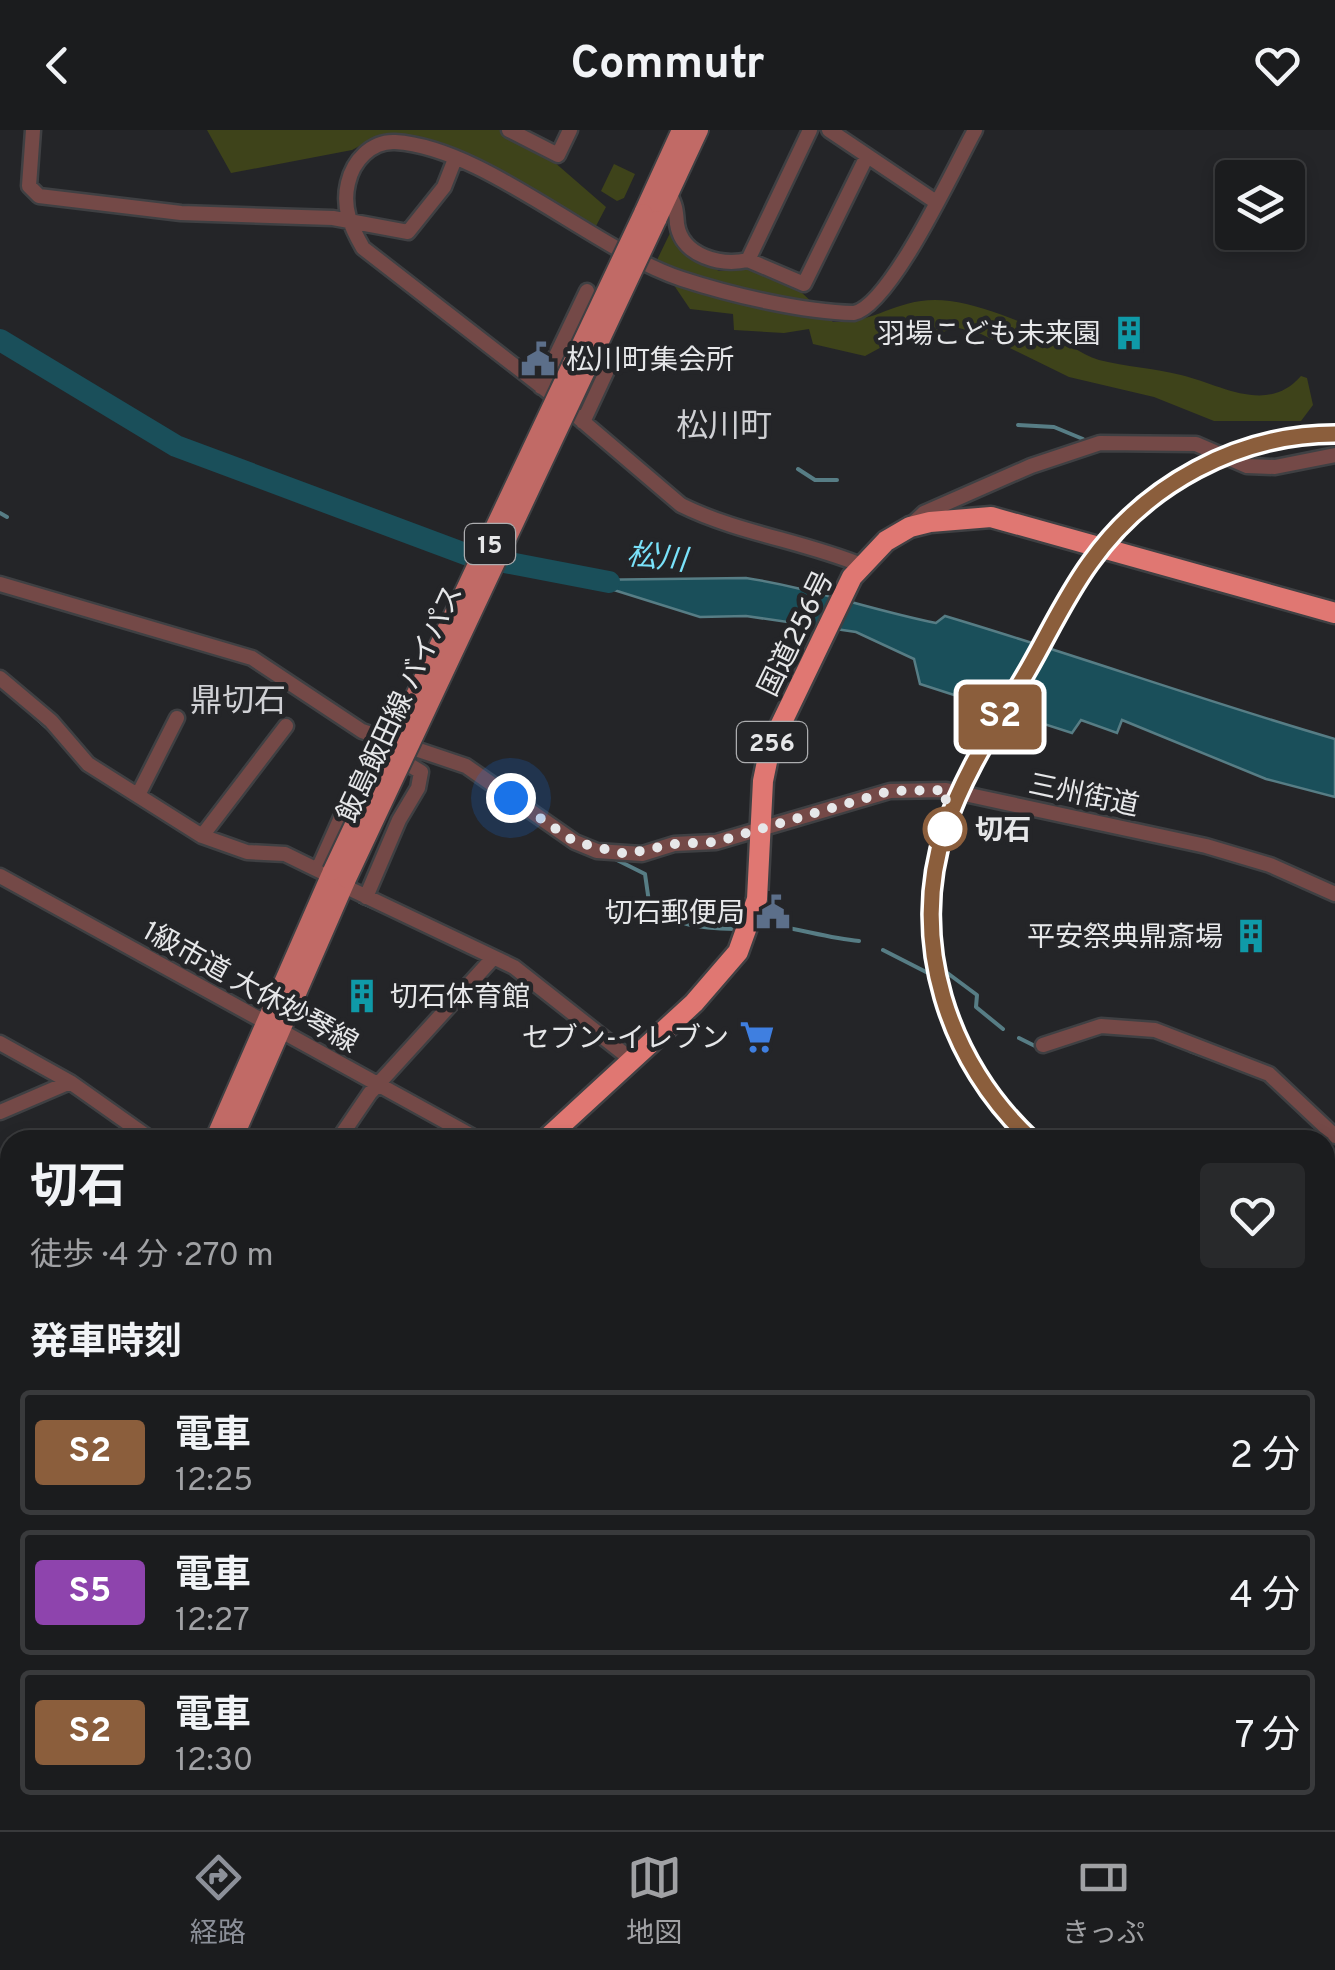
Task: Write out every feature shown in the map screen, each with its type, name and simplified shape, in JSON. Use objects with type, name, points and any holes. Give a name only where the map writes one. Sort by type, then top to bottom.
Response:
[{"type":"highway","name":"国道256号","points":[[556,1130],[714,984],[738,952],[757,898],[766,761],[809,661],[857,571],[910,527],[951,518],[1002,519],[1335,613]]},
{"type":"main road","name":"飯島飯田線 バイパス","points":[[237,1130],[334,876],[650,217],[681,130]]},
{"type":"main road","name":"飯島飯田線 バイパス","points":[[650,217],[670,193],[699,130]]},
{"type":"main road","name":"飯島飯田線 バイパス","points":[[219,1130],[274,1027]]},
{"type":"street","points":[[32,130],[29,186],[38,196],[181,213],[349,222],[408,232],[444,188],[455,159]]},
{"type":"street","points":[[510,130],[558,155],[570,130]]},
{"type":"street","points":[[748,260],[810,130]]},
{"type":"street","points":[[829,130],[936,202]]},
{"type":"street","points":[[857,571],[692,510],[363,248],[349,222],[346,189],[350,173],[358,158],[378,145],[406,144],[455,159],[680,278],[835,312],[870,308],[889,284],[975,130]]},
{"type":"street","points":[[670,193],[684,238],[708,260],[727,265],[748,260],[800,285],[808,281],[867,156]]},
{"type":"street","points":[[541,387],[587,291]]},
{"type":"street","points":[[583,422],[610,364]]},
{"type":"street","points":[[910,527],[924,513],[1031,466],[1095,444],[1124,440],[1196,444],[1247,466],[1275,467],[1335,455]]},
{"type":"street","points":[[0,584],[252,658],[378,738],[379,746],[421,776],[366,897]]},
{"type":"street","points":[[0,678],[51,721],[88,764],[202,836],[247,852],[285,854],[493,958],[534,981],[632,1060]]},
{"type":"street","points":[[138,795],[177,718]]},
{"type":"street","points":[[202,836],[286,726]]},
{"type":"street","name":"三州街道","points":[[378,738],[466,766],[575,842],[597,851],[642,854],[761,830],[890,791],[946,790],[1206,846],[1270,865],[1335,894]]},
{"type":"street","points":[[334,876],[350,797]]},
{"type":"street","name":"1級市道 大休妙琴線","points":[[0,876],[460,1130]]},
{"type":"street","points":[[345,1130],[378,1085],[493,958]]},
{"type":"street","points":[[1042,1045],[1102,1026],[1155,1030],[1269,1074],[1329,1130]]},
{"type":"street","points":[[0,1042],[70,1082],[138,1130]]},
{"type":"street","points":[[0,1112],[70,1082]]},
{"type":"green space","points":[[207,130],[500,130],[553,161],[606,207],[596,226],[449,150],[423,140],[380,135],[352,150],[231,173]]},
{"type":"green space","points":[[614,164],[635,174],[624,198],[617,201],[601,191]]},
{"type":"green space","points":[[671,231],[695,258],[719,271],[746,269],[800,291],[833,322],[863,319],[917,302],[962,303],[1051,335],[1099,360],[1181,375],[1244,394],[1274,394],[1301,376],[1307,378],[1313,405],[1301,421],[1214,421],[1154,397],[1069,377],[981,334],[955,327],[918,343],[889,343],[865,356],[813,344],[809,329],[784,333],[734,330],[733,314],[690,309],[657,260]]},
{"type":"water","points":[[746,578],[936,623],[945,616],[1335,739],[1335,797],[1266,779],[1122,720],[1117,733],[1081,720],[1072,733],[920,684],[914,659],[856,632],[746,616],[700,617],[582,580]]},
{"type":"waterway","name":"松川","points":[[0,340],[176,446],[468,555],[609,582]]},
{"type":"waterway","points":[[1018,425],[1054,427],[1083,439]]},
{"type":"waterway","points":[[798,469],[815,480],[837,480]]},
{"type":"waterway","points":[[0,513],[7,517]]},
{"type":"waterway","points":[[32,714],[55,735]]},
{"type":"waterway","points":[[611,857],[645,874],[649,902],[667,917],[700,927],[736,929]]},
{"type":"waterway","points":[[360,902],[383,912]]},
{"type":"waterway","points":[[770,925],[859,941]]},
{"type":"waterway","points":[[883,950],[930,974]]},
{"type":"waterway","points":[[946,972],[977,995],[976,1007],[1003,1029]]},
{"type":"waterway","points":[[1019,1038],[1041,1049]]},
{"type":"waterway","points":[[1190,1051],[1223,1063]]},
{"type":"railway","points":[[1023,1130],[978,1075],[958,1037],[934,956],[931,914],[935,871],[945,829],[962,787],[1084,577],[1147,503],[1184,474],[1227,452],[1277,438],[1335,433]]},
{"type":"train","name":"S2","points":[[1021,1130],[994,1101],[955,1034],[945,1008],[934,953],[932,892],[936,860],[960,792],[1074,588],[1121,525],[1170,485],[1223,456],[1280,440],[1335,434]]},
{"type":"place","name":"羽場こども未来園","points":[[1129,333]]},
{"type":"place","name":"松川町集会所","points":[[538,359]]},
{"type":"place","name":"切石","points":[[945,829]]},
{"type":"place","name":"切石郵便局","points":[[773,912]]},
{"type":"place","name":"平安祭典鼎斎場","points":[[1251,936]]},
{"type":"place","name":"切石体育館","points":[[362,996]]},
{"type":"place","name":"セブン-イレブン","points":[[757,1037]]},
{"type":"district","name":"松川町","points":[[724,425]]},
{"type":"district","name":"鼎切石","points":[[238,700]]},
{"type":"route","points":[[511,798],[575,842],[597,851],[626,854],[642,854],[674,844],[716,842],[900,789],[946,790],[945,829]]}]
